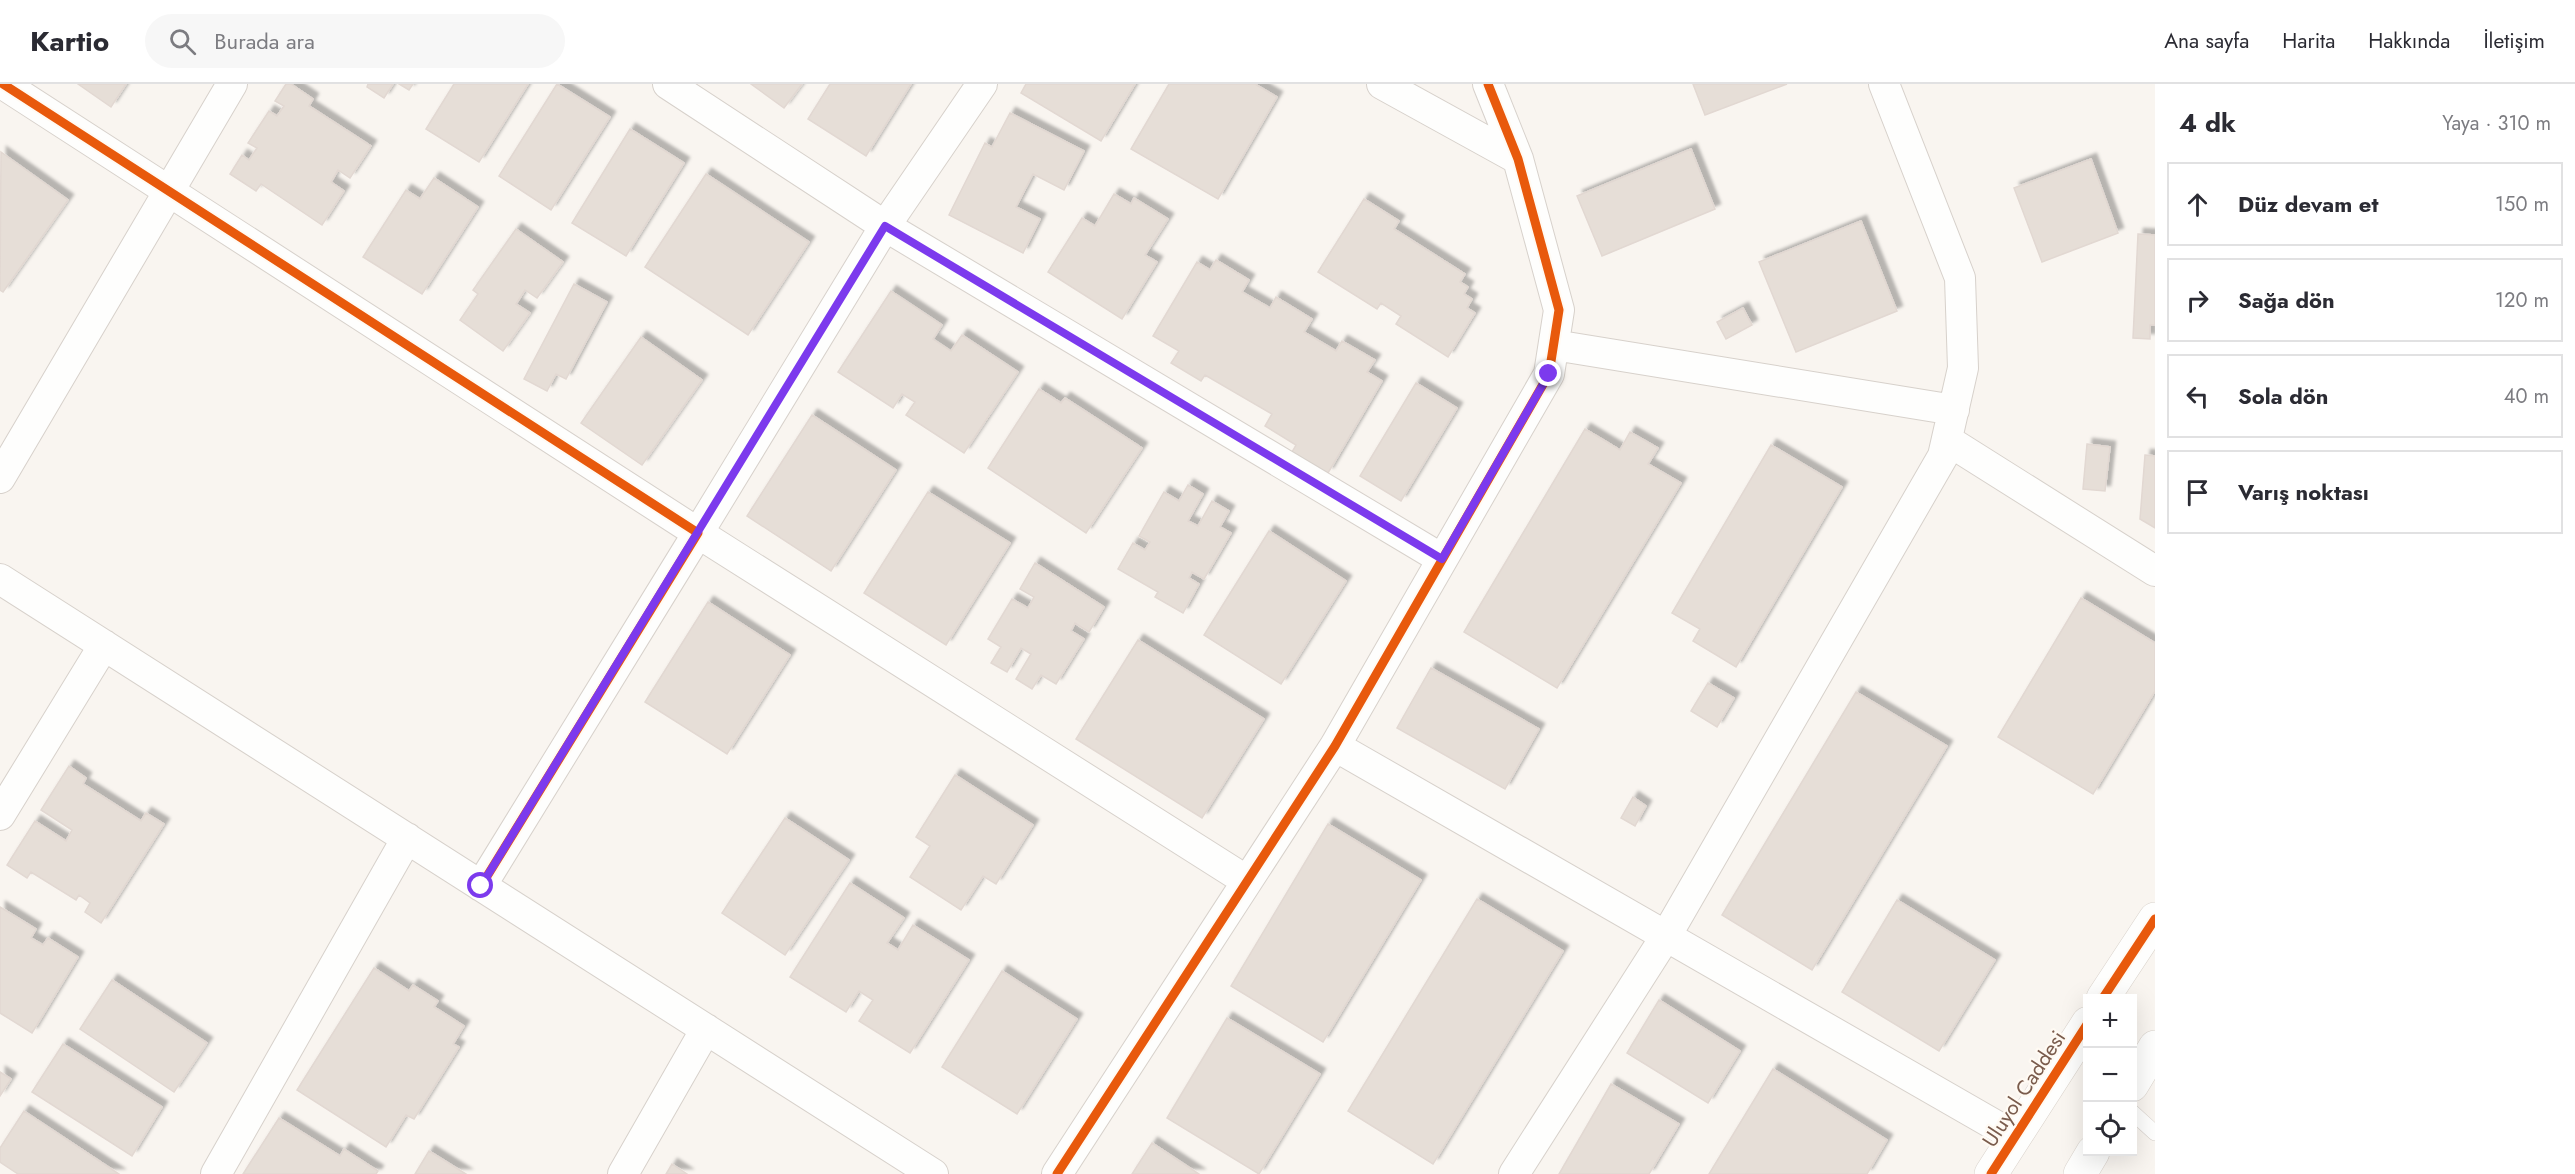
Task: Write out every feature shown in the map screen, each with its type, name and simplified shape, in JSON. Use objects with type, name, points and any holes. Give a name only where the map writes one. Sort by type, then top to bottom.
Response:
[{"type":"main road","points":[[2106,994],[2155,919]]},
{"type":"main road","name":"Uluyol Caddesi","points":[[1991,1174],[2083,1031]]},
{"type":"main road","points":[[2137,1077],[2155,1047]]},
{"type":"main road","points":[[2080,1174],[2091,1156]]},
{"type":"street","points":[[3,84],[698,533],[1247,881]]},
{"type":"street","points":[[0,478],[232,84]]},
{"type":"street","points":[[668,84],[885,226],[1442,559]]},
{"type":"street","points":[[481,886],[885,226],[982,84]]},
{"type":"street","points":[[1382,84],[1518,159]]},
{"type":"street","points":[[1057,1174],[1335,746],[1549,374],[1559,310],[1518,159],[1488,84]]},
{"type":"street","points":[[1514,1174],[1666,936],[1943,456],[1963,368],[1960,278],[1884,84]]},
{"type":"street","points":[[1554,345],[1954,410]]},
{"type":"street","points":[[1947,440],[2155,571]]},
{"type":"street","points":[[0,579],[933,1174]]},
{"type":"street","points":[[0,815],[104,645]]},
{"type":"street","points":[[1335,746],[2014,1136]]},
{"type":"street","points":[[216,1174],[407,838]]},
{"type":"street","points":[[623,1174],[706,1029]]},
{"type":"lane","points":[[2137,1116],[2155,1133]]},
{"type":"building","points":[[78,84],[126,84],[111,107]]},
{"type":"building","points":[[286,84],[291,84],[313,99],[309,106],[371,146],[350,178],[338,170],[331,182],[344,191],[322,225],[261,184],[256,191],[230,174],[242,155],[249,160],[257,148],[248,143],[269,111],[277,116],[284,106],[275,101]]},
{"type":"building","points":[[368,84],[393,84],[384,98],[367,87]]},
{"type":"building","points":[[399,84],[413,84],[409,90]]},
{"type":"building","points":[[454,84],[528,84],[479,162],[426,129]]},
{"type":"building","points":[[557,84],[610,117],[551,210],[499,176]]},
{"type":"building","points":[[751,84],[802,84],[784,108]]},
{"type":"building","points":[[830,84],[911,84],[866,156],[808,119]]},
{"type":"building","points":[[1026,84],[1135,84],[1101,141],[1021,93]]},
{"type":"building","points":[[1169,84],[1255,84],[1277,97],[1218,199],[1131,149]]},
{"type":"building","points":[[1693,84],[1787,84],[1705,115]]},
{"type":"building","points":[[1010,113],[1084,151],[1064,190],[1033,174],[1016,207],[1040,219],[1023,253],[949,215],[985,143],[992,147]]},
{"type":"building","points":[[630,129],[684,163],[626,256],[572,223]]},
{"type":"building","points":[[1691,149],[1715,209],[1602,256],[1577,196]]},
{"type":"building","points":[[1,152],[68,200],[3,292],[0,290]]},
{"type":"building","points":[[2091,159],[2118,233],[2042,262],[2014,188]]},
{"type":"building","points":[[706,174],[809,242],[748,335],[645,267]]},
{"type":"building","points":[[434,178],[478,207],[422,294],[363,257],[406,190],[420,199]]},
{"type":"building","points":[[1114,194],[1131,204],[1134,198],[1168,219],[1145,255],[1157,262],[1122,319],[1048,272],[1082,218],[1095,226]]},
{"type":"building","points":[[1364,199],[1399,221],[1394,229],[1465,274],[1460,282],[1468,287],[1464,294],[1472,299],[1467,308],[1475,313],[1448,357],[1396,324],[1401,316],[1381,303],[1377,309],[1318,272]]},
{"type":"building","points":[[1861,221],[1897,311],[1796,352],[1759,262]]},
{"type":"building","points":[[516,229],[563,262],[537,298],[525,290],[516,304],[530,313],[503,351],[460,320],[478,294],[473,290]]},
{"type":"building","points":[[2138,234],[2155,235],[2155,325],[2150,325],[2150,339],[2133,338]]},
{"type":"building","points":[[1216,260],[1249,280],[1242,292],[1270,308],[1276,297],[1312,319],[1304,332],[1336,351],[1342,341],[1375,360],[1367,372],[1382,381],[1328,473],[1292,452],[1296,445],[1265,426],[1272,414],[1205,375],[1201,381],[1171,363],[1179,351],[1153,336],[1197,262],[1210,270]]},
{"type":"building","points":[[574,284],[607,302],[566,379],[556,374],[547,391],[524,379]]},
{"type":"building","points":[[891,291],[942,325],[933,339],[951,351],[962,335],[1018,372],[964,453],[906,415],[915,402],[902,394],[893,408],[838,372]]},
{"type":"building","points":[[1743,308],[1752,325],[1726,339],[1717,322]]},
{"type":"building","points":[[641,337],[702,380],[642,465],[581,423]]},
{"type":"building","points":[[1416,383],[1457,408],[1401,501],[1360,476]]},
{"type":"building","points":[[1039,389],[1061,403],[1065,398],[1142,448],[1086,533],[988,468]]},
{"type":"building","points":[[812,415],[896,470],[831,571],[747,516]]},
{"type":"building","points":[[1585,429],[1620,450],[1630,432],[1658,448],[1648,464],[1681,483],[1557,688],[1464,632]]},
{"type":"building","points":[[2087,444],[2110,447],[2105,491],[2083,489]]},
{"type":"building","points":[[1771,445],[1842,487],[1736,667],[1693,641],[1700,629],[1672,613]]},
{"type":"building","points":[[2145,455],[2155,456],[2155,528],[2140,519]]},
{"type":"building","points":[[1188,485],[1203,494],[1188,521],[1198,526],[1212,501],[1229,511],[1220,527],[1231,533],[1204,579],[1192,572],[1189,578],[1199,584],[1183,613],[1155,597],[1158,592],[1118,569],[1133,543],[1145,550],[1150,542],[1139,536],[1164,492],[1179,501]]},
{"type":"building","points":[[928,492],[1010,543],[946,645],[864,593]]},
{"type":"building","points":[[1269,531],[1346,581],[1281,684],[1204,635]]},
{"type":"building","points":[[1035,563],[1104,607],[1089,632],[1075,623],[1071,631],[1084,639],[1056,684],[1041,675],[1032,689],[1016,679],[1031,654],[1021,648],[1007,672],[991,663],[1001,647],[988,639],[1012,599],[1028,608],[1034,597],[1020,589]]},
{"type":"building","points":[[2081,598],[2155,643],[2155,691],[2093,794],[1998,737]]},
{"type":"building","points":[[708,602],[790,655],[727,754],[645,702]]},
{"type":"building","points":[[1138,640],[1264,719],[1202,818],[1076,739]]},
{"type":"building","points":[[1431,668],[1539,729],[1505,789],[1397,728]]},
{"type":"building","points":[[1708,683],[1734,698],[1717,727],[1691,711]]},
{"type":"building","points":[[1856,692],[1947,746],[1812,970],[1722,915]]},
{"type":"building","points":[[69,766],[86,778],[83,784],[141,821],[146,813],[164,824],[101,923],[85,912],[90,903],[79,895],[76,900],[31,872],[27,878],[7,865],[35,821],[66,841],[72,830],[41,810]]},
{"type":"building","points":[[955,775],[1033,825],[996,884],[983,876],[961,910],[910,877],[930,846],[916,837]]},
{"type":"building","points":[[1633,797],[1646,806],[1635,826],[1621,818]]},
{"type":"building","points":[[785,818],[849,860],[785,955],[722,913]]},
{"type":"building","points":[[1328,824],[1421,880],[1323,1042],[1231,986]]},
{"type":"building","points":[[850,883],[904,918],[887,943],[898,950],[913,925],[969,960],[910,1053],[859,1021],[873,1000],[859,991],[846,1012],[790,977]]},
{"type":"building","points":[[1477,899],[1563,951],[1433,1164],[1348,1111]]},
{"type":"building","points":[[1897,900],[1995,960],[1939,1051],[1842,992]]},
{"type":"building","points":[[0,907],[36,929],[31,938],[43,945],[48,938],[78,957],[32,1033],[0,1013]]},
{"type":"building","points":[[374,968],[409,991],[413,985],[438,1001],[434,1007],[464,1026],[453,1044],[459,1047],[414,1119],[406,1115],[386,1147],[297,1090]]},
{"type":"building","points":[[1002,971],[1077,1019],[1017,1114],[942,1067]]},
{"type":"building","points":[[112,980],[207,1043],[174,1092],[80,1029]]},
{"type":"building","points":[[1659,1000],[1740,1051],[1708,1103],[1627,1053]]},
{"type":"building","points":[[1227,1018],[1320,1074],[1259,1174],[1167,1118]]},
{"type":"building","points":[[63,1044],[162,1107],[132,1156],[32,1092]]},
{"type":"building","points":[[1773,1069],[1887,1140],[1867,1174],[1709,1174]]},
{"type":"building","points":[[0,1072],[11,1079],[0,1096]]},
{"type":"building","points":[[1611,1084],[1679,1124],[1649,1174],[1559,1174]]},
{"type":"building","points":[[24,1111],[119,1174],[18,1174],[0,1162],[0,1148]]},
{"type":"building","points":[[279,1118],[340,1156],[344,1149],[378,1171],[376,1174],[243,1174]]},
{"type":"building","points":[[1152,1143],[1199,1174],[1132,1174]]},
{"type":"building","points":[[429,1151],[466,1174],[415,1174]]},
{"type":"building","points":[[672,1164],[687,1174],[666,1174]]},
{"type":"cycle path","points":[[3,84],[698,533],[481,886]]},
{"type":"cycle path","points":[[1057,1174],[1335,746],[1549,374],[1559,310],[1518,159],[1488,84]]},
{"type":"cycle path","points":[[2106,994],[2155,919]]},
{"type":"cycle path","points":[[1991,1174],[2083,1031]]},
{"type":"route","points":[[481,886],[885,226],[1442,559],[1549,374]]}]
